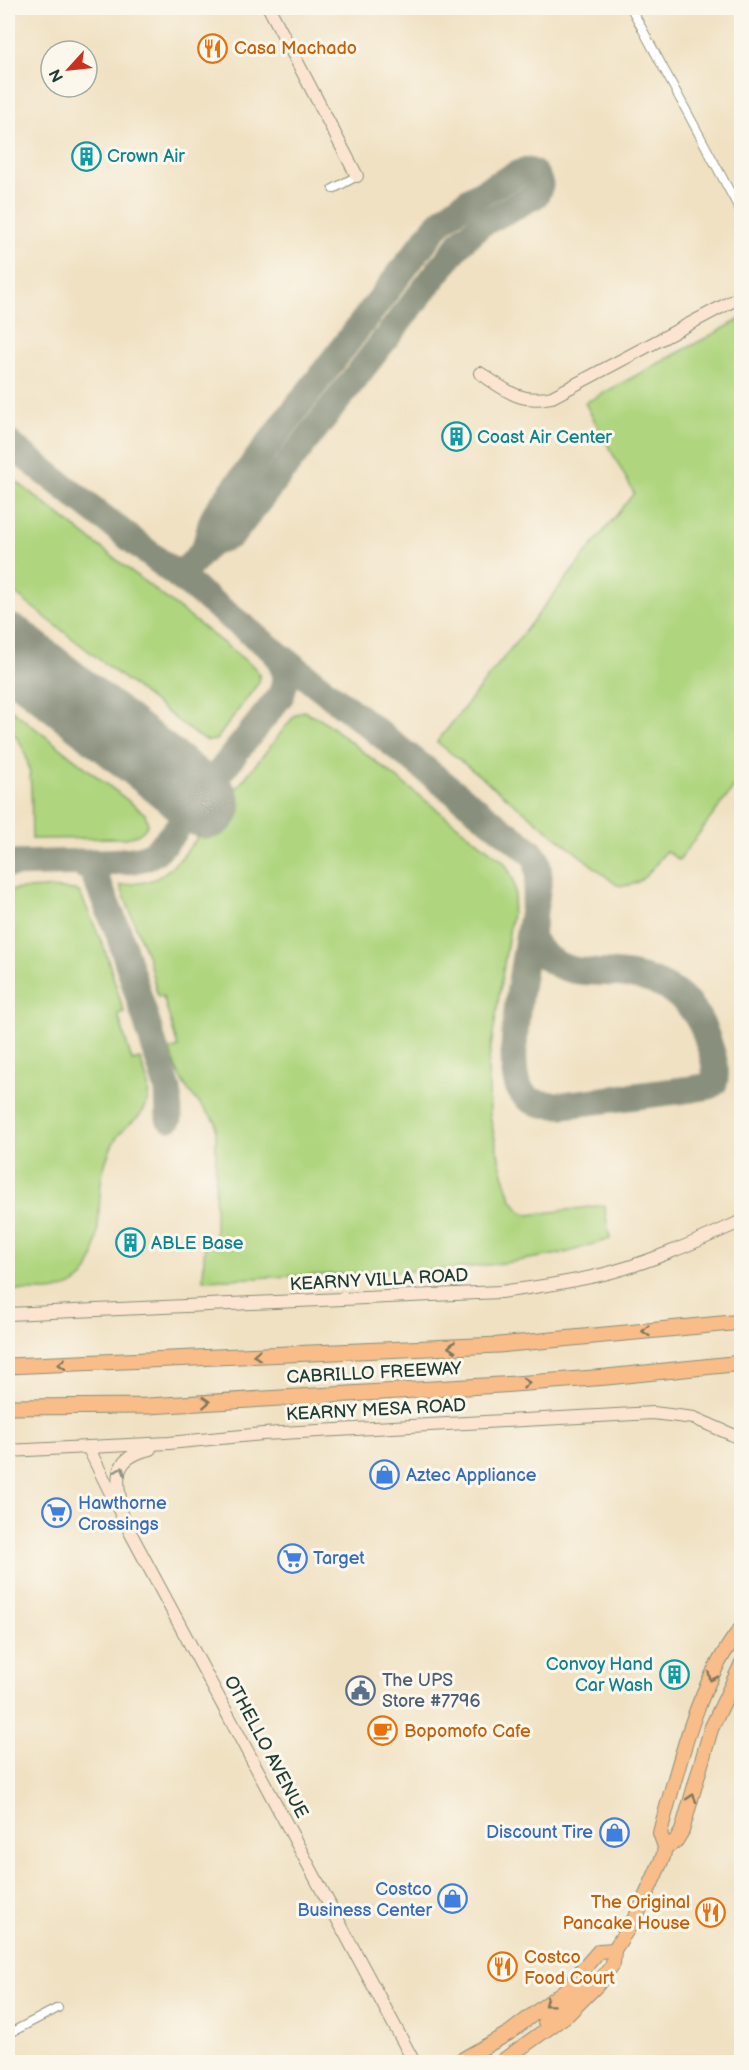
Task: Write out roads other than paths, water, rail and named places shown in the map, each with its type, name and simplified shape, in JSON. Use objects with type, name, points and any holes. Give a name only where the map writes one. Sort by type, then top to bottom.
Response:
[{"type":"highway","name":"CABRILLO FREEWAY","points":[[8,1366],[499,1345],[741,1322]]},
{"type":"highway","name":"CABRILLO FREEWAY","points":[[8,1407],[148,1406],[500,1386],[689,1370],[741,1363]]},
{"type":"main road","points":[[269,8],[357,176]]},
{"type":"main road","points":[[480,373],[513,395],[532,399],[552,397],[741,296]]},
{"type":"main road","name":"KEARNY VILLA ROAD","points":[[8,1314],[500,1292],[554,1285],[598,1275],[694,1244],[741,1221]]},
{"type":"main road","name":"KEARNY MESA ROAD","points":[[8,1451],[169,1443],[263,1434],[653,1413],[694,1418],[741,1439]]},
{"type":"main road","points":[[128,1527],[118,1490],[117,1478],[120,1468],[126,1458],[136,1452],[169,1443]]},
{"type":"main road","name":"OTHELLO AVENUE","points":[[88,1447],[128,1527],[414,2062]]},
{"type":"main road","points":[[501,2062],[568,2014],[598,1984],[613,1964],[614,1950],[638,1913],[665,1847],[660,1833],[691,1722],[722,1654],[741,1627]]},
{"type":"main road","points":[[665,1847],[676,1841],[682,1832],[711,1729],[741,1664]]},
{"type":"main road","points":[[458,2062],[510,2033],[564,1990],[599,1951],[614,1950]]},
{"type":"main road","points":[[537,2037],[544,2023],[581,1989],[585,1979],[582,1969]]},
{"type":"street","points":[[631,8],[741,214]]},
{"type":"street","points":[[333,189],[357,176]]},
{"type":"street","points":[[8,2034],[58,2008]]},
{"type":"place","name":"Casa Machado","points":[[213,48]]},
{"type":"place","name":"Crown Air","points":[[86,156]]},
{"type":"place","name":"Coast Air Center","points":[[456,437]]},
{"type":"place","name":"ABLE Base","points":[[130,1243]]},
{"type":"place","name":"Aztec Appliance","points":[[385,1475]]},
{"type":"place","name":"Hawthorne Crossings","points":[[57,1513]]},
{"type":"place","name":"Target","points":[[292,1558]]},
{"type":"place","name":"Convoy Hand Car Wash","points":[[674,1674]]},
{"type":"place","name":"The UPS Store #7796","points":[[361,1690]]},
{"type":"place","name":"Bopomofo Cafe","points":[[383,1731]]},
{"type":"place","name":"Discount Tire","points":[[614,1832]]},
{"type":"place","name":"Costco Business Center","points":[[453,1899]]},
{"type":"place","name":"The Original Pancake House","points":[[711,1912]]},
{"type":"place","name":"Costco Food Court","points":[[503,1967]]}]
